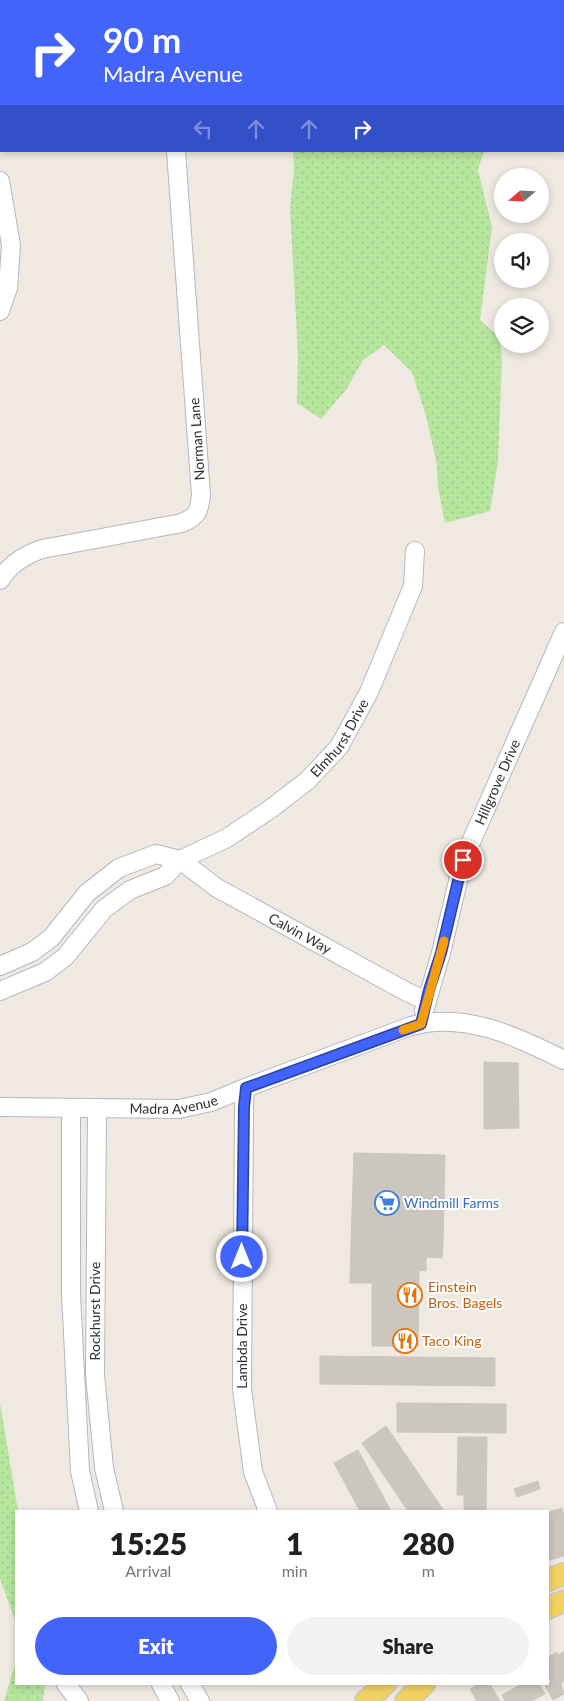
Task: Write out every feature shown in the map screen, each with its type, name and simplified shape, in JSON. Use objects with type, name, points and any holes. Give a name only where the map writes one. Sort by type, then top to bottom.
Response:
[{"type":"main road","points":[[549,1580],[564,1574]]},
{"type":"main road","points":[[549,1608],[564,1601]]},
{"type":"main road","points":[[406,1701],[423,1685]]},
{"type":"street","name":"Norman Lane","points":[[0,580],[6,571],[25,555],[42,549],[182,524],[192,518],[199,510],[201,495],[176,152]]},
{"type":"street","points":[[0,181],[11,246],[8,288],[0,311]]},
{"type":"street","name":"Elmhurst Drive","points":[[0,991],[45,972],[66,956],[104,910],[130,890],[165,876],[180,860],[226,838],[269,810],[307,780],[339,747],[369,692],[413,586],[415,551]]},
{"type":"street","name":"Hillgrove Drive","points":[[421,1024],[441,953],[463,860],[564,632]]},
{"type":"street","points":[[0,966],[32,952],[51,938],[87,893],[119,868],[156,854],[180,860]]},
{"type":"street","name":"Calvin Way","points":[[180,860],[217,888],[407,992],[427,1001]]},
{"type":"street","name":"Madra Avenue","points":[[0,1107],[179,1109],[211,1102],[421,1024],[440,1022],[473,1024],[516,1037],[564,1060]]},
{"type":"street","name":"Lambda Drive","points":[[246,1088],[244,1107],[242,1389],[253,1472],[268,1510]]},
{"type":"street","name":"Rockhurst Drive","points":[[71,1109],[72,1304],[80,1471],[89,1510]]},
{"type":"street","name":"Rockhurst Drive","points":[[97,1109],[95,1374],[104,1468],[114,1510]]},
{"type":"street","points":[[67,1685],[79,1701]]},
{"type":"street","points":[[162,1685],[170,1701]]},
{"type":"street","points":[[191,1685],[200,1701]]},
{"type":"green space","points":[[293,152],[484,152],[478,170],[492,227],[480,320],[494,333],[494,353],[501,353],[502,360],[498,461],[490,511],[445,523],[438,488],[437,465],[426,416],[412,372],[384,345],[363,360],[346,390],[321,419],[297,403],[298,354],[290,208],[294,169]]},
{"type":"green space","points":[[0,1403],[18,1510],[15,1510],[15,1619],[0,1579]]},
{"type":"green space","points":[[15,1664],[15,1685],[45,1685],[43,1701],[4,1701]]},
{"type":"building","points":[[484,1062],[518,1063],[519,1128],[484,1129]]},
{"type":"building","points":[[354,1153],[445,1155],[443,1246],[351,1244]]},
{"type":"building","points":[[351,1244],[443,1246],[442,1258],[426,1257],[426,1271],[419,1270],[418,1346],[372,1346],[372,1283],[350,1283]]},
{"type":"building","points":[[320,1356],[495,1358],[495,1386],[320,1384]]},
{"type":"building","points":[[397,1403],[506,1404],[506,1433],[397,1432]]},
{"type":"building","points":[[386,1426],[443,1510],[407,1510],[362,1443]]},
{"type":"building","points":[[458,1437],[487,1437],[486,1510],[464,1510],[464,1495],[457,1495]]},
{"type":"building","points":[[358,1450],[390,1510],[359,1510],[334,1463]]},
{"type":"building","points":[[538,1481],[540,1489],[517,1497],[514,1489]]},
{"type":"building","points":[[562,1508],[564,1515],[564,1556],[550,1560],[549,1556],[549,1512]]},
{"type":"building","points":[[557,1652],[558,1655],[564,1652],[564,1681],[561,1683],[564,1694],[553,1700],[545,1685],[549,1685],[551,1682],[549,1678],[549,1656]]},
{"type":"building","points":[[477,1685],[491,1685],[500,1701],[477,1701],[470,1689]]},
{"type":"building","points":[[520,1685],[540,1685],[545,1694],[531,1701],[505,1701],[502,1695]]},
{"type":"slow traffic","points":[[403,1030],[421,1024],[444,941]]},
{"type":"place","name":"Windmill Farms","points":[[387,1203]]},
{"type":"place","name":"Einstein Bros. Bagels","points":[[410,1295]]},
{"type":"place","name":"Taco King","points":[[405,1341]]},
{"type":"route","points":[[242,1257],[244,1107],[246,1088],[411,1026],[421,1024],[429,990],[441,953],[463,860]]}]
